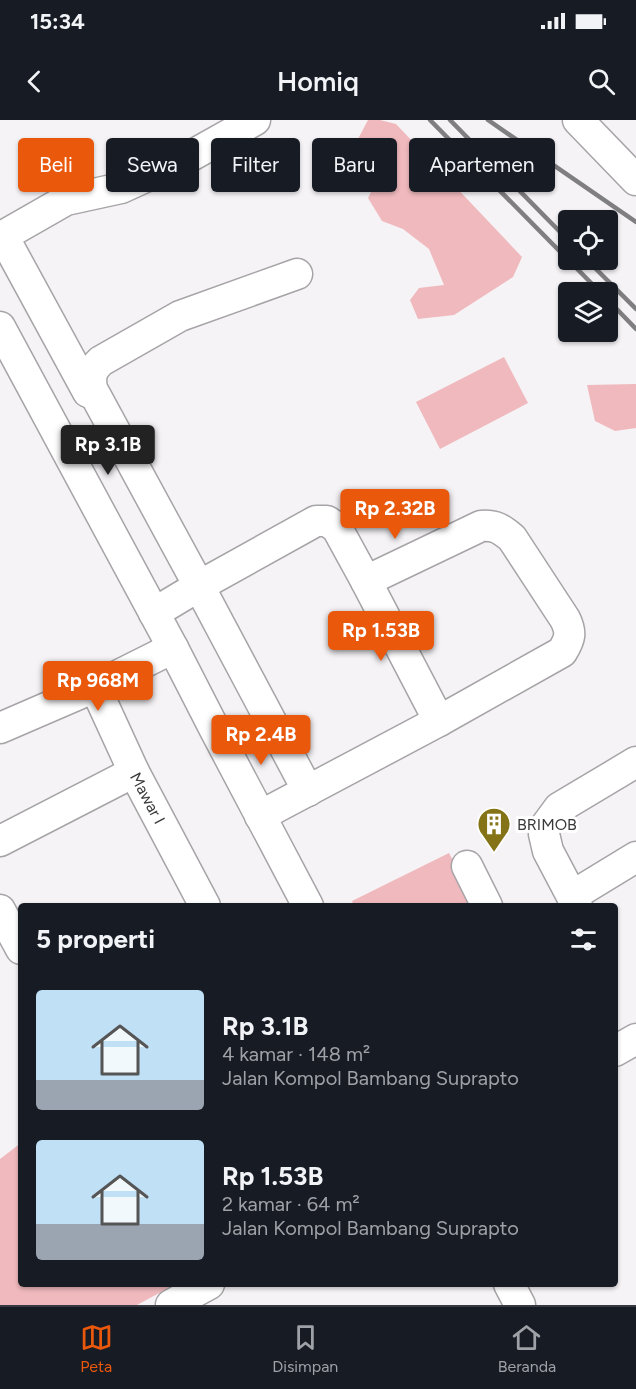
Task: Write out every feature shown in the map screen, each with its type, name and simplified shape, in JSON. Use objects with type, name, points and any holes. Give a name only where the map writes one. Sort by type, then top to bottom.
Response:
[{"type":"street","points":[[255,120],[189,157],[121,188],[66,200],[3,236],[199,586],[308,791]]},
{"type":"street","points":[[578,120],[636,180]]},
{"type":"street","points":[[90,390],[91,374],[101,361],[180,316],[297,274]]},
{"type":"street","points":[[0,327],[173,648],[306,903]]},
{"type":"street","points":[[47,414],[90,390]]},
{"type":"street","points":[[154,613],[316,521],[327,521],[337,528],[439,721]]},
{"type":"street","points":[[260,816],[439,721],[562,652],[569,637],[570,629],[565,619],[512,538],[492,525],[481,526],[366,581]]},
{"type":"street","points":[[0,728],[95,687],[173,648]]},
{"type":"street","name":"Mawar I","points":[[95,687],[134,772],[203,903]]},
{"type":"street","points":[[636,762],[559,808],[545,827],[544,834],[548,851],[575,901],[636,857]]},
{"type":"street","points":[[0,841],[134,772]]},
{"type":"street","points":[[467,866],[486,903]]},
{"type":"street","points":[[0,910],[18,943]]},
{"type":"street","points":[[618,1050],[636,1039]]},
{"type":"street","points":[[171,1305],[204,1287]]},
{"type":"street","points":[[511,1287],[520,1305]]},
{"type":"shaded area","points":[[368,120],[396,124],[409,138],[409,192],[460,192],[522,257],[513,277],[454,315],[418,319],[410,300],[419,288],[444,285],[429,249],[403,229],[382,221],[368,198],[371,192],[397,192],[397,138],[359,138]]},
{"type":"shaded area","points":[[504,357],[528,403],[440,449],[416,402]]},
{"type":"shaded area","points":[[636,384],[636,428],[615,431],[595,421],[587,385]]},
{"type":"shaded area","points":[[449,853],[475,903],[353,903],[352,901]]},
{"type":"shaded area","points":[[18,1145],[18,1287],[170,1287],[137,1305],[0,1305],[0,1159]]},
{"type":"railway","points":[[430,120],[590,282]]},
{"type":"railway","points":[[450,120],[558,230]]},
{"type":"railway","points":[[488,120],[636,222]]},
{"type":"railway","points":[[597,270],[636,309]]},
{"type":"railway","points":[[618,310],[636,329]]},
{"type":"place","name":"BRIMOB","points":[[494,853]]}]
